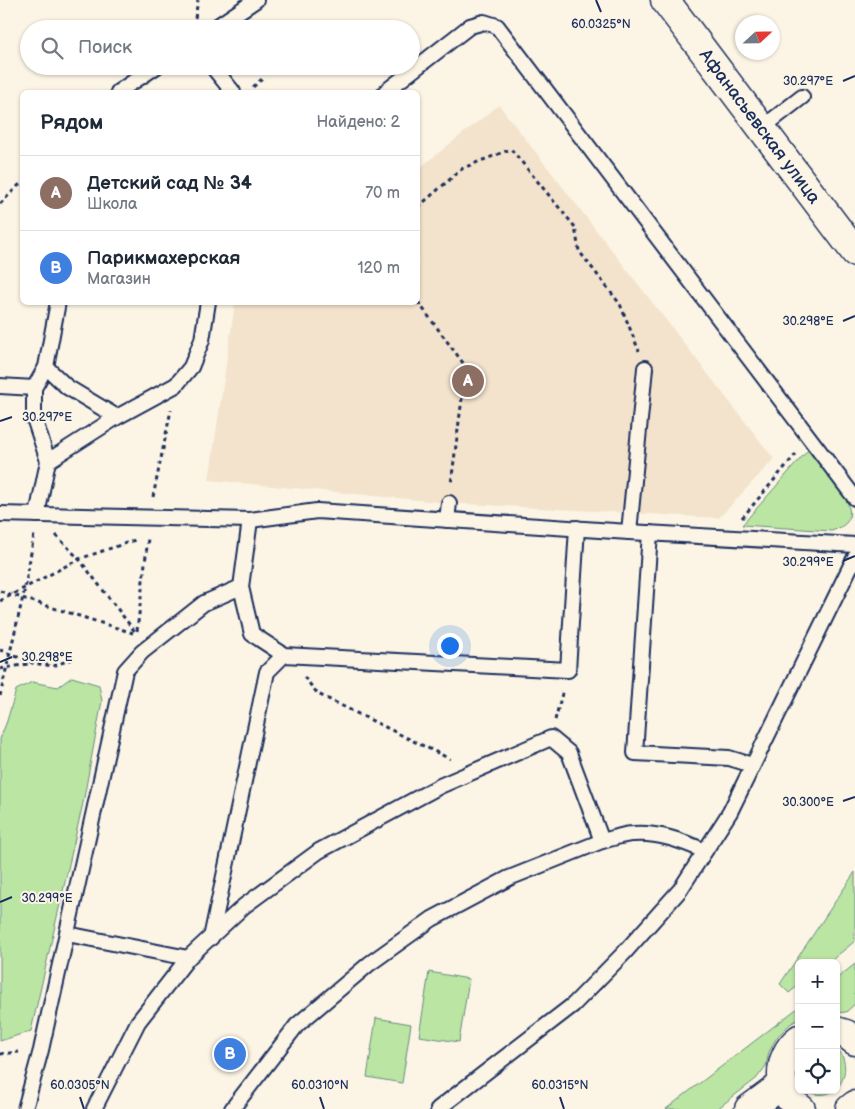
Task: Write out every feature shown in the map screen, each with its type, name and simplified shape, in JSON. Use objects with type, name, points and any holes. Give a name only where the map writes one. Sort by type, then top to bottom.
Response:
[{"type":"street","name":"Афанасьевская улица","points":[[665,0],[855,252]]},
{"type":"street","points":[[840,1032],[855,1041]]},
{"type":"street","points":[[749,1109],[792,1102],[782,1069],[785,1055],[795,1042]]},
{"type":"street","points":[[850,1109],[855,1105]]},
{"type":"lane","points":[[226,20],[256,0]]},
{"type":"lane","points":[[420,65],[470,26],[484,22],[497,26],[855,498]]},
{"type":"lane","points":[[121,90],[144,75]]},
{"type":"lane","points":[[219,75],[231,90]]},
{"type":"lane","points":[[388,90],[407,75]]},
{"type":"lane","points":[[762,128],[802,97]]},
{"type":"lane","points":[[37,515],[48,461],[34,418],[34,388],[46,367],[57,305]]},
{"type":"lane","points":[[48,461],[117,418],[176,385],[191,367],[202,340],[208,305]]},
{"type":"lane","points":[[46,367],[67,387],[117,418]]},
{"type":"lane","points":[[628,532],[645,368]]},
{"type":"lane","points":[[0,386],[34,388]]},
{"type":"lane","points":[[447,520],[448,503]]},
{"type":"lane","points":[[0,514],[250,520],[317,511],[650,534],[855,545]]},
{"type":"lane","points":[[250,520],[241,587],[252,634],[284,655],[568,670],[577,528]]},
{"type":"lane","points":[[650,534],[635,753],[729,758],[752,764]]},
{"type":"lane","points":[[438,1109],[573,1005],[624,953],[680,890],[730,812],[855,558]]},
{"type":"lane","points":[[25,1109],[41,1050],[125,671],[142,652],[204,603],[241,587]]},
{"type":"lane","points":[[210,938],[267,672],[284,655]]},
{"type":"lane","points":[[94,1109],[138,1022],[188,958],[244,906],[319,851],[440,786],[551,738],[569,753],[602,841]]},
{"type":"lane","points":[[232,1109],[297,1025],[368,964],[432,919],[509,878],[602,841],[632,834],[659,835],[683,841],[705,851]]},
{"type":"lane","points":[[67,934],[188,958]]},
{"type":"path","points":[[420,205],[463,168],[512,148],[575,227],[580,252],[620,304],[645,368]]},
{"type":"path","points":[[0,204],[20,184]]},
{"type":"path","points":[[420,305],[466,367],[448,503]]},
{"type":"path","points":[[725,537],[810,439]]},
{"type":"path","points":[[0,591],[136,634],[79,559],[37,515]]},
{"type":"path","points":[[0,696],[23,598],[37,515]]},
{"type":"path","points":[[0,601],[79,559],[148,536]]},
{"type":"path","points":[[0,650],[33,663],[54,666],[75,658]]},
{"type":"path","points":[[284,655],[318,694],[475,771]]},
{"type":"path","points":[[0,669],[33,663]]},
{"type":"path","points":[[551,738],[568,670]]},
{"type":"shaded area","points":[[499,105],[774,459],[719,518],[449,503],[209,480],[235,305],[420,305],[420,167]]},
{"type":"green space","points":[[808,450],[847,501],[850,512],[846,523],[832,531],[742,525]]},
{"type":"green space","points":[[72,677],[99,685],[102,701],[83,803],[31,1031],[0,1041],[0,739],[16,690],[32,682],[58,687]]},
{"type":"green space","points":[[855,872],[855,941],[833,959],[797,959]]},
{"type":"green space","points":[[795,962],[795,988],[789,993],[780,984]]},
{"type":"green space","points":[[855,964],[855,1004],[846,1012],[840,1013],[840,1004],[840,976]]},
{"type":"green space","points":[[429,972],[469,979],[459,1042],[419,1036]]},
{"type":"green space","points":[[795,1010],[795,1021],[777,1037],[769,1052],[766,1066],[756,1079],[717,1109],[666,1109]]},
{"type":"green space","points":[[376,1018],[411,1024],[402,1083],[367,1077]]},
{"type":"green space","points":[[840,1053],[844,1064],[840,1083]]},
{"type":"place","name":"Детский сад № 34","points":[[468,381]]},
{"type":"place","name":"Парикмахерская","points":[[230,1054]]}]
